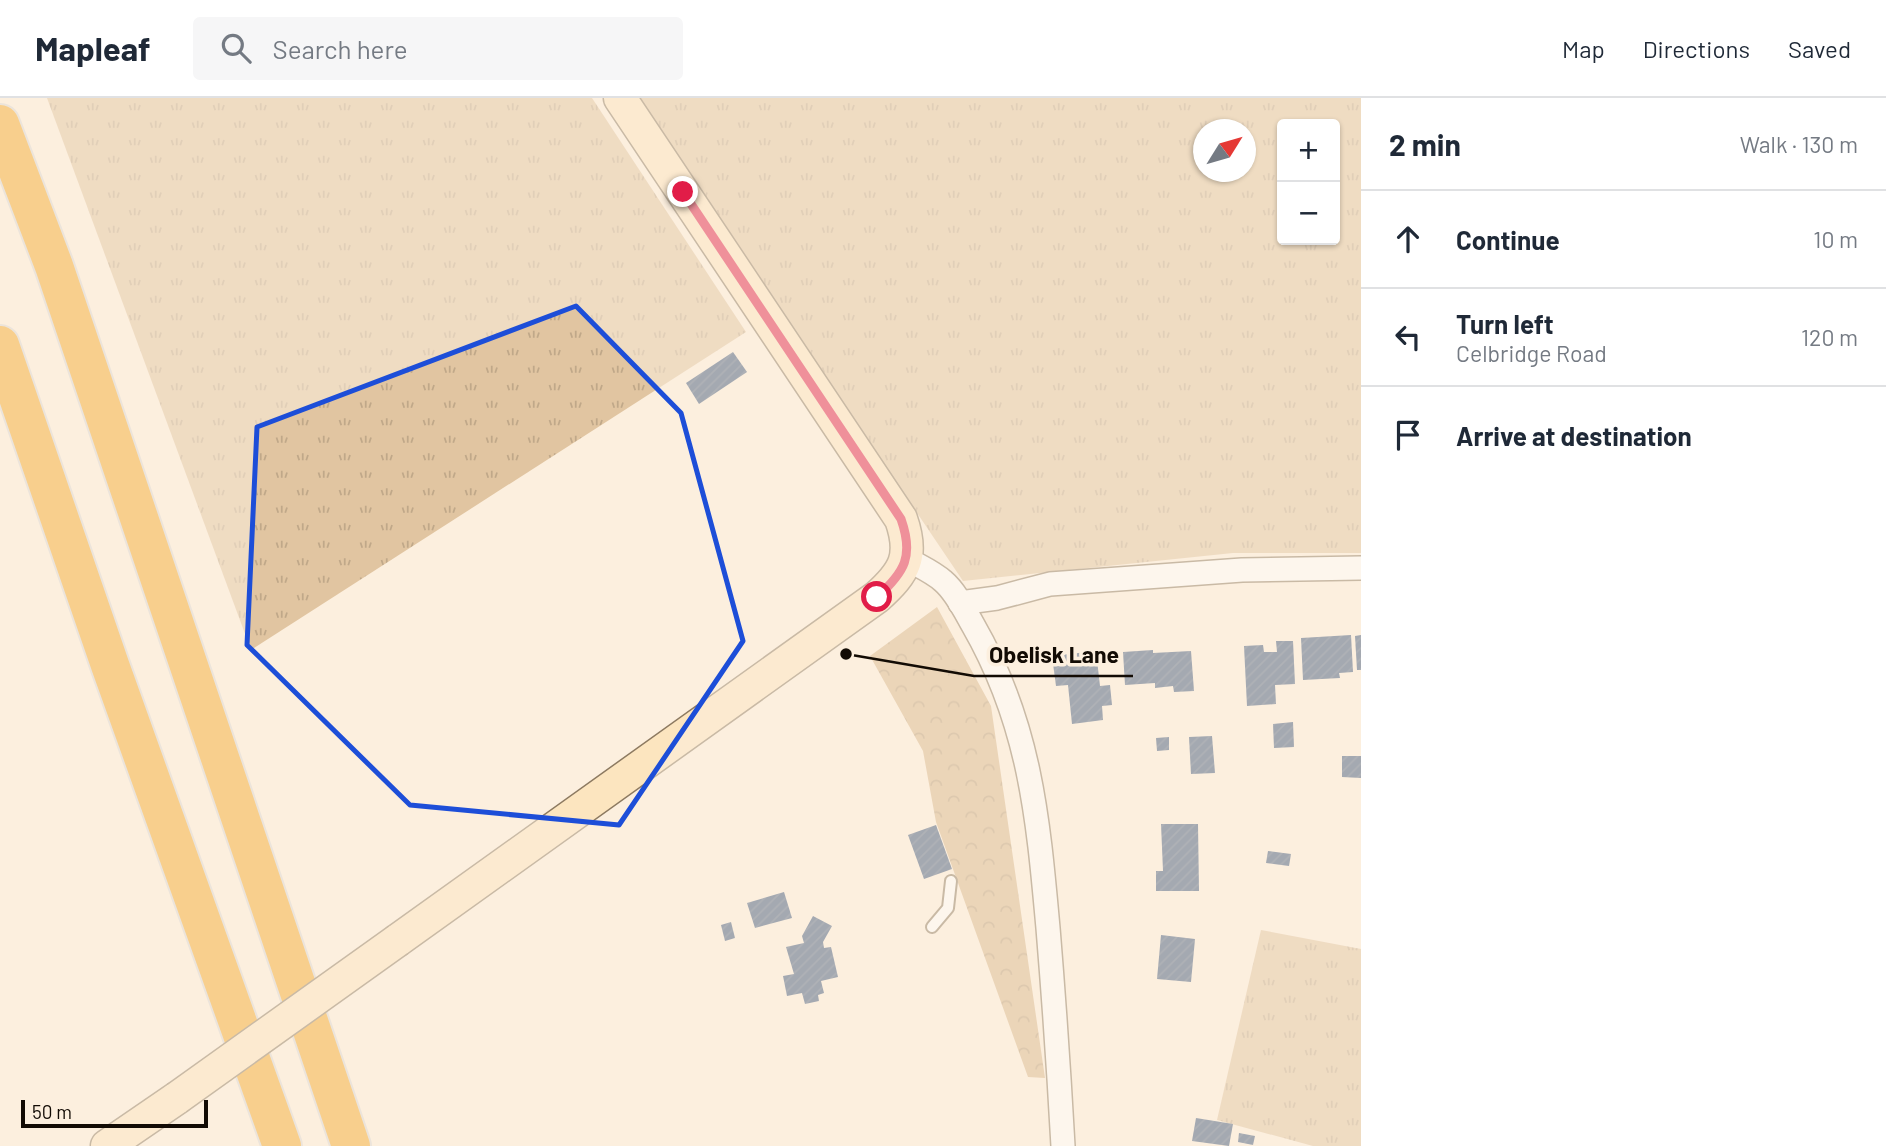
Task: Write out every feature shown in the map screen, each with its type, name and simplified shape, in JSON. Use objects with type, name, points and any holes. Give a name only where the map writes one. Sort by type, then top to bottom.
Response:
[{"type":"highway","points":[[0,124],[54,266],[351,1146]]},
{"type":"highway","points":[[0,345],[110,665],[282,1146]]},
{"type":"main road","points":[[107,1146],[877,597],[894,582],[907,559],[908,539],[901,519],[620,98]]},
{"type":"street","points":[[907,559],[945,582],[960,603],[983,643],[1019,730],[1031,778],[1043,874],[1058,1038],[1063,1146]]},
{"type":"street","points":[[960,603],[997,598],[1050,584],[1242,570],[1361,568]]},
{"type":"lane","points":[[932,927],[948,908],[951,881]]},
{"type":"highlighted area","points":[[576,306],[681,413],[743,641],[619,825],[410,805],[247,645],[257,427]]},
{"type":"green space","points":[[47,98],[592,98],[746,332],[251,650]]},
{"type":"green space","points":[[637,98],[1361,98],[1361,553],[1233,553],[963,581]]},
{"type":"green space","points":[[937,607],[991,706],[1045,1078],[1028,1077],[936,822],[923,751],[870,656]]},
{"type":"green space","points":[[1261,930],[1361,949],[1361,1146],[1313,1146],[1217,1120]]},
{"type":"building","points":[[733,352],[747,372],[699,404],[686,383]]},
{"type":"building","points":[[1351,635],[1353,672],[1339,673],[1340,678],[1303,680],[1301,638]]},
{"type":"building","points":[[1361,635],[1361,670],[1357,670],[1355,636]]},
{"type":"building","points":[[1276,641],[1293,641],[1295,684],[1275,685],[1276,704],[1247,706],[1244,646],[1263,645],[1264,652],[1277,652]]},
{"type":"building","points":[[1153,650],[1153,653],[1191,651],[1194,691],[1174,692],[1173,686],[1155,688],[1155,683],[1125,685],[1123,652]]},
{"type":"building","points":[[1096,651],[1100,686],[1110,685],[1112,705],[1102,706],[1103,720],[1072,724],[1068,685],[1056,686],[1052,656]]},
{"type":"building","points":[[1293,722],[1294,747],[1274,748],[1273,724]]},
{"type":"building","points":[[1212,736],[1215,773],[1191,774],[1189,737]]},
{"type":"building","points":[[1169,737],[1169,750],[1157,751],[1156,738]]},
{"type":"building","points":[[1342,756],[1361,756],[1361,778],[1342,777]]},
{"type":"building","points":[[1161,824],[1198,824],[1199,891],[1156,891],[1156,871],[1163,871]]},
{"type":"building","points":[[936,825],[952,869],[924,879],[908,835]]},
{"type":"building","points":[[1268,851],[1291,854],[1289,866],[1266,863]]},
{"type":"building","points":[[784,892],[792,918],[755,928],[747,903]]},
{"type":"building","points":[[813,916],[832,926],[823,942],[824,948],[831,947],[838,977],[821,981],[824,993],[818,995],[819,1001],[805,1004],[802,993],[787,996],[783,976],[794,974],[786,947],[804,943],[802,936]]},
{"type":"building","points":[[731,922],[735,938],[725,941],[721,925]]},
{"type":"building","points":[[1161,935],[1195,939],[1191,982],[1157,979]]},
{"type":"building","points":[[1196,1118],[1233,1124],[1229,1146],[1192,1141]]},
{"type":"building","points":[[1239,1133],[1255,1136],[1253,1145],[1238,1142]]},
{"type":"place","name":"Obelisk Lane","points":[[846,654]]},
{"type":"route","points":[[683,192],[901,519],[908,539],[907,559],[894,582],[877,597]]}]
